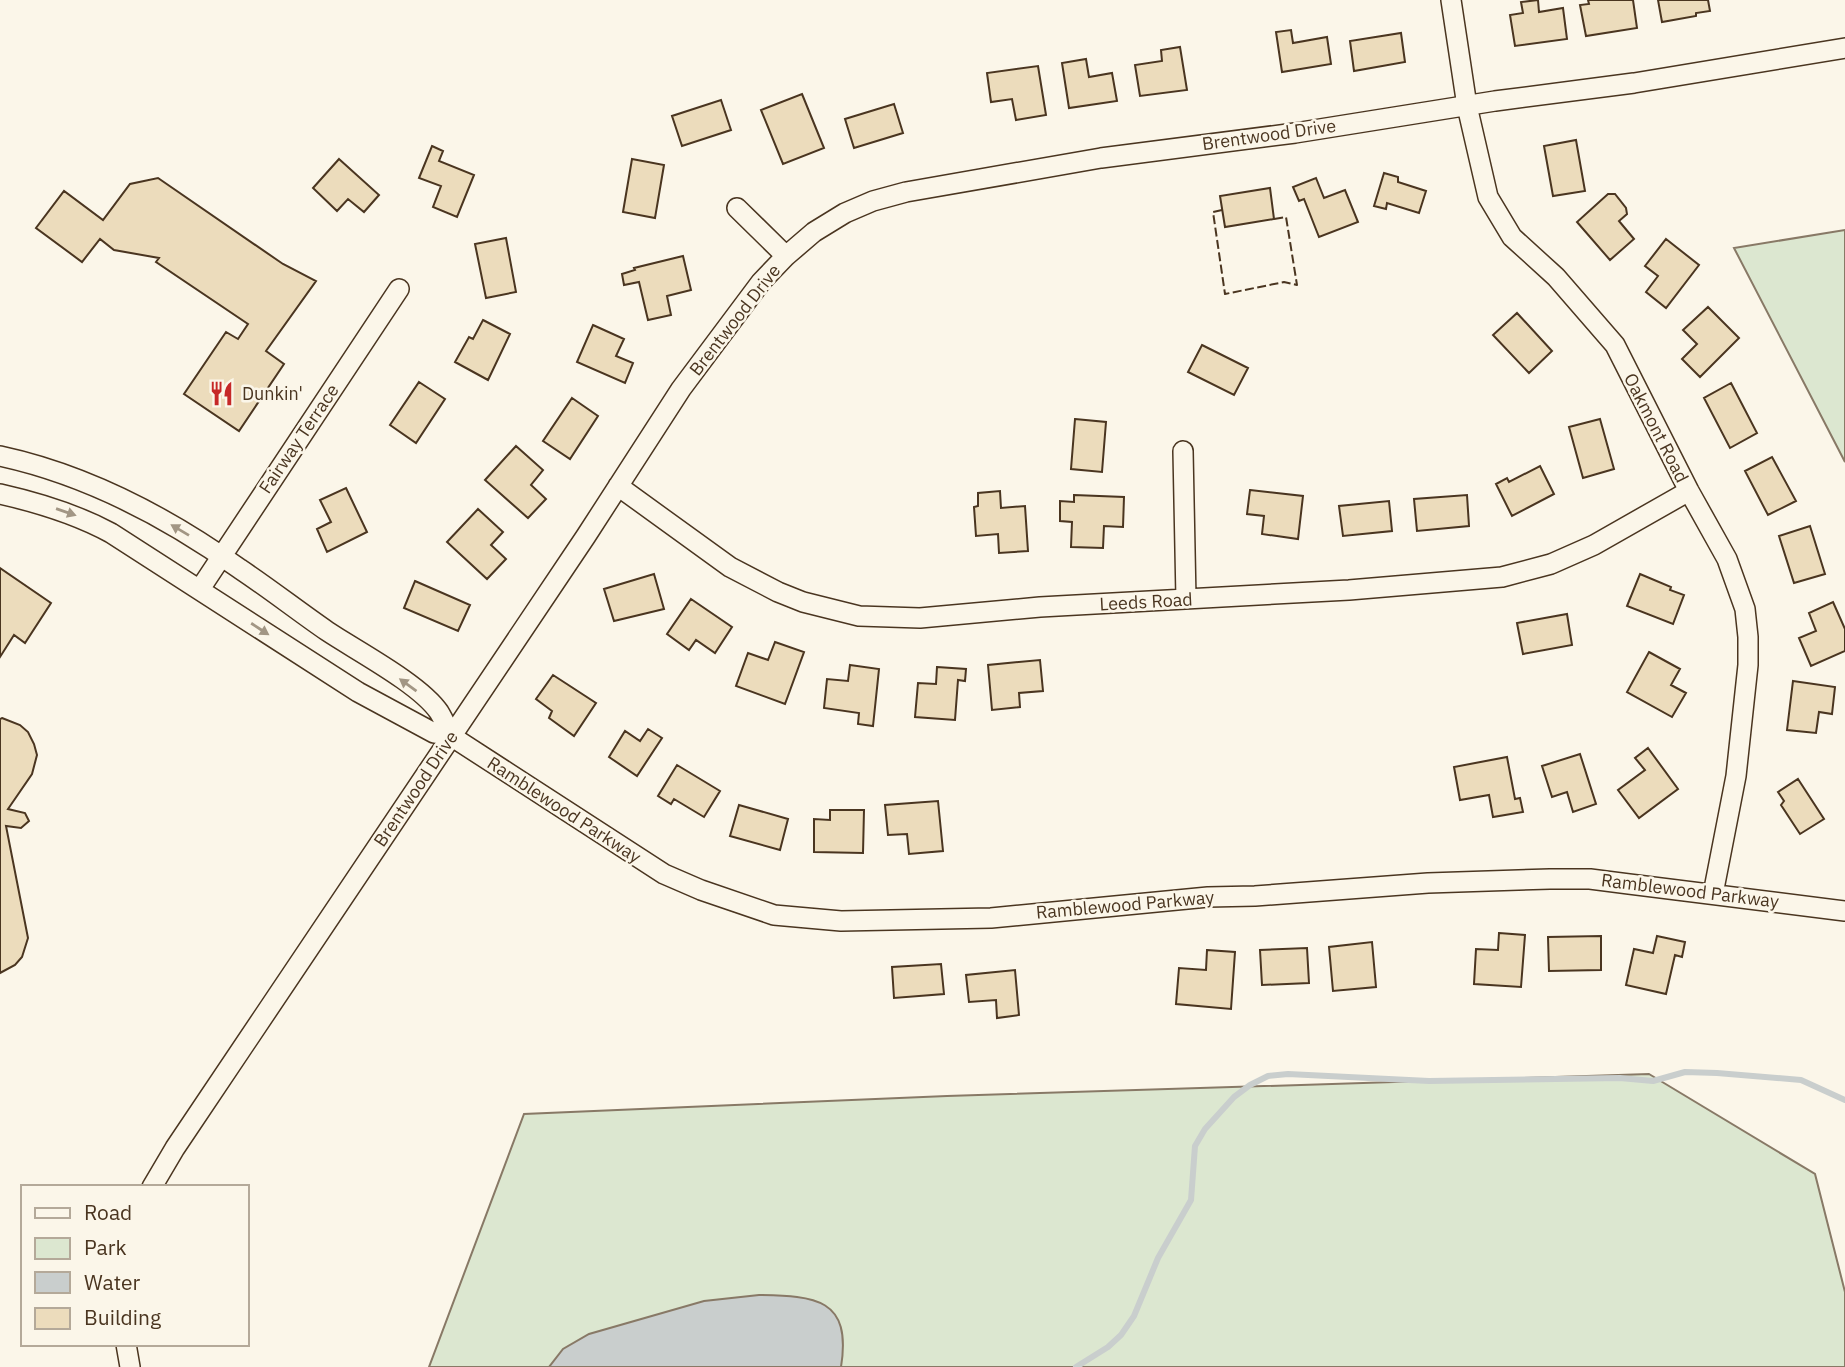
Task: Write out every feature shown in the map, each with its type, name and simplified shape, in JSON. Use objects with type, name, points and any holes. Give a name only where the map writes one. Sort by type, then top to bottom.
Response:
[{"type":"street","name":"Oakmont Road","points":[[1451,0],[1467,106],[1488,197],[1512,237],[1556,277],[1615,345],[1689,491],[1727,559],[1745,609],[1748,665],[1736,776],[1713,894]]},
{"type":"street","name":"Brentwood Drive","points":[[153,1185],[175,1147],[674,399],[738,311],[786,256],[814,232],[845,213],[873,201],[906,192],[1101,158],[1634,83],[1845,48]]},
{"type":"street","points":[[737,208],[786,256]]},
{"type":"street","name":"Fairway Terrace","points":[[200,589],[399,289]]},
{"type":"street","points":[[1183,451],[1186,599]]},
{"type":"street","name":"Ramblewood Parkway","points":[[0,456],[71,477],[107,491],[177,527],[418,692],[438,710],[451,736]]},
{"type":"street","name":"Leeds Road","points":[[618,486],[687,538],[742,574],[778,592],[803,602],[859,616],[920,618],[1009,609],[1464,582],[1528,572],[1594,545],[1689,491]]},
{"type":"street","name":"Ramblewood Parkway","points":[[0,494],[81,517],[111,533],[384,707],[434,733],[451,736],[664,874],[774,915],[841,921],[991,918],[1208,897],[1427,883],[1549,879],[1590,879],[1845,911]]},
{"type":"street","points":[[126,1346],[130,1367]]},
{"type":"green space","points":[[1845,230],[1845,462],[1734,248]]},
{"type":"green space","points":[[1649,1074],[1815,1174],[1845,1292],[1845,1367],[429,1367],[524,1114],[947,1096]]},
{"type":"water","points":[[759,1295],[812,1300],[835,1314],[841,1327],[843,1344],[841,1367],[549,1367],[563,1349],[589,1334],[704,1301]]},
{"type":"building","points":[[1538,0],[1539,12],[1563,8],[1567,39],[1515,46],[1510,15],[1523,13],[1521,2]]},
{"type":"building","points":[[1588,0],[1633,0],[1637,28],[1586,36],[1580,5],[1589,4]]},
{"type":"building","points":[[1658,0],[1708,0],[1710,11],[1662,22]]},
{"type":"building","points":[[1291,30],[1293,43],[1327,37],[1331,64],[1282,72],[1276,32]]},
{"type":"building","points":[[1401,33],[1405,62],[1354,71],[1350,41]]},
{"type":"building","points":[[1180,47],[1187,90],[1140,96],[1135,65],[1162,61],[1161,50]]},
{"type":"building","points":[[1086,59],[1089,77],[1112,73],[1117,101],[1069,108],[1062,63]]},
{"type":"building","points":[[1038,66],[1046,115],[1016,120],[1012,99],[991,102],[987,73]]},
{"type":"building","points":[[802,94],[824,148],[783,164],[761,110]]},
{"type":"building","points":[[721,100],[731,130],[682,146],[672,116]]},
{"type":"building","points":[[894,104],[903,133],[854,148],[845,119]]},
{"type":"building","points":[[1576,140],[1585,191],[1553,196],[1544,146]]},
{"type":"building","points":[[432,146],[443,151],[439,161],[474,175],[457,217],[433,207],[441,186],[419,178]]},
{"type":"building","points":[[339,159],[379,195],[364,212],[348,199],[337,211],[313,188]]},
{"type":"building","points":[[632,159],[664,165],[655,218],[623,212]]},
{"type":"building","points":[[1384,173],[1398,177],[1398,182],[1426,191],[1419,213],[1387,203],[1386,209],[1374,206]]},
{"type":"building","points":[[158,178],[283,264],[316,281],[266,351],[284,364],[239,431],[184,394],[226,332],[238,339],[248,324],[156,262],[159,258],[114,250],[100,239],[82,262],[36,228],[64,191],[103,220],[130,184]]},
{"type":"building","points":[[1316,178],[1324,198],[1345,190],[1358,222],[1319,237],[1304,199],[1299,201],[1293,187]]},
{"type":"building","points":[[1270,188],[1274,219],[1225,227],[1220,196]]},
{"type":"building","points":[[1608,194],[1615,194],[1626,208],[1627,214],[1619,221],[1634,239],[1610,260],[1577,222]]},
{"type":"building","points":[[506,238],[516,292],[486,298],[475,244]]},
{"type":"building","points":[[1666,239],[1699,265],[1666,308],[1646,292],[1658,276],[1645,266]]},
{"type":"building","points":[[683,256],[691,290],[667,296],[671,315],[648,320],[639,282],[624,285],[622,274],[635,270],[634,268]]},
{"type":"building","points":[[1708,307],[1739,338],[1700,377],[1682,359],[1697,344],[1683,330]]},
{"type":"building","points":[[1517,313],[1552,351],[1529,373],[1493,335]]},
{"type":"building","points":[[483,320],[510,334],[488,380],[455,362],[469,337],[473,339]]},
{"type":"building","points":[[593,325],[624,339],[616,356],[633,363],[625,383],[577,362]]},
{"type":"building","points":[[1202,345],[1248,368],[1234,395],[1188,372]]},
{"type":"building","points":[[419,382],[445,399],[416,443],[390,425]]},
{"type":"building","points":[[1731,383],[1757,433],[1730,448],[1704,398]]},
{"type":"building","points":[[572,398],[598,416],[570,459],[543,441]]},
{"type":"building","points":[[1075,419],[1106,422],[1102,472],[1071,469]]},
{"type":"building","points":[[1600,419],[1614,469],[1583,478],[1569,427]]},
{"type":"building","points":[[516,446],[543,470],[531,485],[546,499],[528,518],[485,480]]},
{"type":"building","points":[[1772,457],[1796,501],[1768,515],[1745,471]]},
{"type":"building","points":[[1540,466],[1554,494],[1512,516],[1496,484],[1507,478],[1509,482]]},
{"type":"building","points":[[346,488],[367,532],[327,552],[317,529],[331,522],[320,500]]},
{"type":"building","points":[[1250,490],[1303,496],[1298,539],[1262,534],[1264,516],[1247,514]]},
{"type":"building","points":[[1000,491],[1001,508],[1025,506],[1028,551],[999,553],[998,534],[976,536],[974,507],[978,506],[978,493]]},
{"type":"building","points":[[1074,495],[1124,497],[1123,527],[1104,526],[1103,548],[1071,547],[1072,522],[1060,521],[1060,501],[1074,502]]},
{"type":"building","points":[[1467,495],[1469,526],[1417,531],[1414,499]]},
{"type":"building","points":[[1389,501],[1392,531],[1343,536],[1339,506]]},
{"type":"building","points":[[478,509],[503,532],[491,545],[506,559],[487,579],[447,542]]},
{"type":"building","points":[[1810,526],[1825,574],[1794,583],[1779,536]]},
{"type":"building","points":[[0,568],[51,603],[25,643],[14,635],[0,657]]},
{"type":"building","points":[[654,574],[664,609],[614,621],[604,589]]},
{"type":"building","points":[[1640,574],[1684,595],[1673,624],[1627,606]]},
{"type":"building","points":[[415,581],[470,605],[458,631],[404,608]]},
{"type":"building","points":[[691,599],[732,627],[715,653],[696,640],[689,650],[667,634]]},
{"type":"building","points":[[1833,602],[1845,629],[1845,651],[1811,666],[1799,638],[1816,631],[1809,613]]},
{"type":"building","points":[[1567,614],[1572,645],[1523,654],[1517,623]]},
{"type":"building","points":[[775,642],[804,652],[785,704],[736,686],[748,653],[768,660]]},
{"type":"building","points":[[1649,652],[1680,669],[1671,685],[1686,693],[1672,717],[1627,692]]},
{"type":"building","points":[[1040,660],[1043,691],[1019,693],[1020,707],[992,710],[988,665]]},
{"type":"building","points":[[850,665],[879,669],[873,726],[858,724],[859,713],[824,708],[827,679],[848,681]]},
{"type":"building","points":[[937,667],[966,669],[965,681],[958,680],[955,720],[915,717],[918,683],[936,684]]},
{"type":"building","points":[[553,675],[596,703],[574,736],[549,718],[552,711],[536,699]]},
{"type":"building","points":[[1793,681],[1835,687],[1832,714],[1819,712],[1816,733],[1787,730]]},
{"type":"building","points":[[0,719],[20,725],[28,732],[37,755],[32,774],[8,809],[25,813],[29,821],[21,828],[6,826],[28,938],[22,957],[15,965],[0,973]]},
{"type":"building","points":[[648,729],[662,738],[637,776],[609,757],[625,731],[640,741]]},
{"type":"building","points":[[1648,748],[1678,789],[1639,818],[1618,790],[1645,770],[1635,758]]},
{"type":"building","points":[[1580,754],[1596,804],[1573,812],[1567,792],[1552,797],[1542,766]]},
{"type":"building","points":[[1507,757],[1515,799],[1520,798],[1523,812],[1493,817],[1489,795],[1460,800],[1454,767]]},
{"type":"building","points":[[677,765],[720,791],[704,817],[674,799],[671,804],[658,796]]},
{"type":"building","points":[[1798,779],[1824,819],[1800,834],[1781,805],[1784,801],[1778,792]]},
{"type":"building","points":[[938,801],[943,851],[909,854],[907,834],[888,835],[885,805]]},
{"type":"building","points":[[739,805],[788,819],[780,850],[730,836]]},
{"type":"building","points":[[830,810],[864,810],[863,853],[814,852],[814,819],[830,820]]},
{"type":"building","points":[[1499,933],[1525,935],[1521,987],[1474,984],[1476,949],[1498,950]]},
{"type":"building","points":[[1601,936],[1601,970],[1549,971],[1548,937]]},
{"type":"building","points":[[1657,936],[1685,942],[1682,957],[1675,955],[1666,994],[1626,985],[1634,949],[1653,953]]},
{"type":"building","points":[[1372,942],[1376,987],[1333,991],[1329,947]]},
{"type":"building","points":[[1307,948],[1309,983],[1262,985],[1260,950]]},
{"type":"building","points":[[1207,950],[1235,952],[1231,1009],[1176,1004],[1179,968],[1206,970]]},
{"type":"building","points":[[941,964],[944,994],[894,998],[892,967]]},
{"type":"building","points":[[1015,970],[1019,1015],[997,1018],[996,1000],[969,1002],[966,975]]},
{"type":"waterway","points":[[1076,1367],[1108,1347],[1121,1335],[1134,1316],[1158,1258],[1191,1200],[1195,1146],[1205,1129],[1234,1097],[1268,1076],[1288,1074],[1429,1081],[1620,1078],[1653,1081],[1685,1072],[1717,1073],[1801,1080],[1845,1100]]},
{"type":"fence","points":[[1222,210],[1213,212],[1225,294],[1284,282],[1297,285],[1286,217],[1274,219]]},
{"type":"place","name":"Dunkin'","points":[[222,394]]}]
